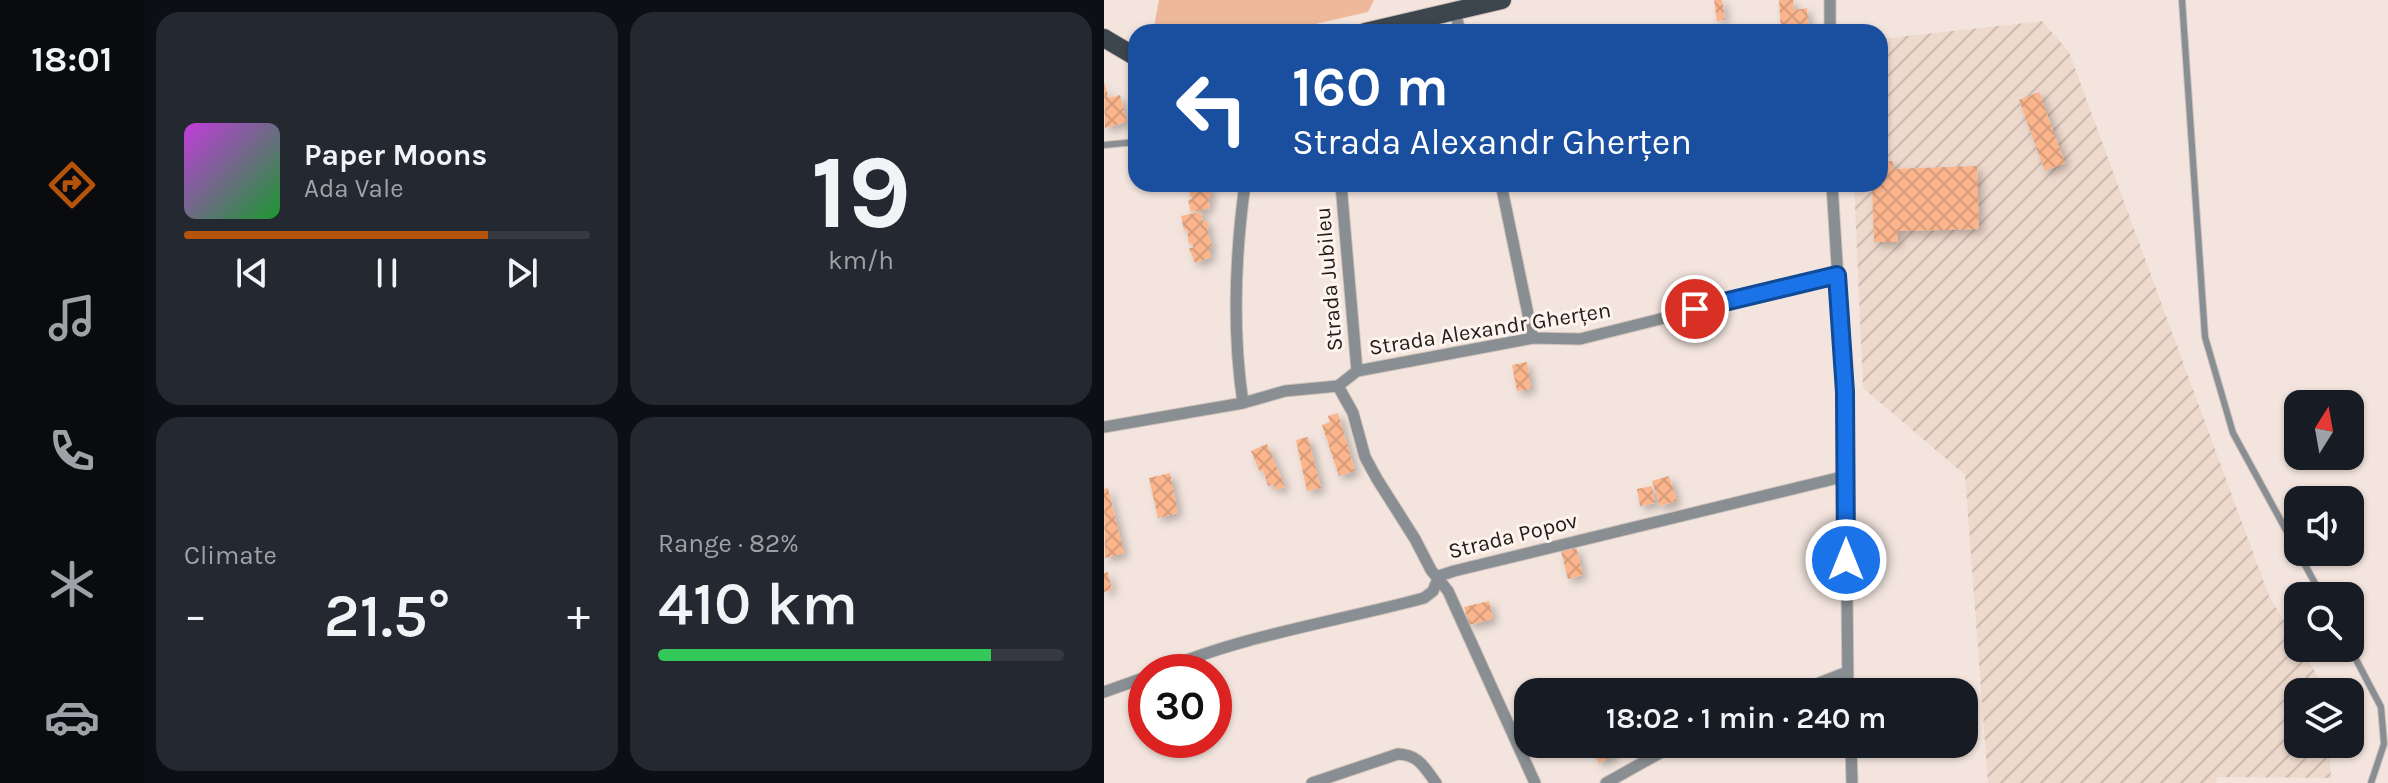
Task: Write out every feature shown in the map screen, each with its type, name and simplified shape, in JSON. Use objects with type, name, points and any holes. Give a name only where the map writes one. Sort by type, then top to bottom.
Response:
[{"type":"main road","points":[[1399,24],[1502,0]]},
{"type":"main road","points":[[1104,38],[1128,52]]},
{"type":"street","points":[[1830,0],[1830,24]]},
{"type":"street","points":[[1455,11],[1458,24]]},
{"type":"street","points":[[1243,403],[1236,334],[1236,249],[1244,192]]},
{"type":"street","name":"Strada Jubileu","points":[[1342,192],[1357,371]]},
{"type":"street","points":[[1503,192],[1533,338]]},
{"type":"street","points":[[1832,192],[1845,392],[1847,678]]},
{"type":"street","name":"Strada Alexandr Gherțen","points":[[1338,386],[1357,371],[1533,338],[1580,339],[1837,275]]},
{"type":"street","points":[[1104,427],[1243,403],[1285,391],[1338,386],[1353,413],[1365,457],[1431,570],[1439,576],[1466,628],[1535,783]]},
{"type":"street","name":"Strada Popov","points":[[1209,654],[1424,598],[1433,591],[1439,576],[1846,476]]},
{"type":"street","points":[[1832,678],[1847,672]]},
{"type":"street","points":[[1104,692],[1128,683]]},
{"type":"street","points":[[1312,783],[1398,754],[1411,754],[1421,761],[1436,783]]},
{"type":"street","points":[[1606,783],[1651,758]]},
{"type":"street","points":[[1851,758],[1852,783]]},
{"type":"lane","points":[[2182,0],[2205,337],[2233,433],[2314,582]]},
{"type":"lane","points":[[1104,145],[1128,143]]},
{"type":"lane","points":[[2357,662],[2381,707],[2384,744],[2371,783]]},
{"type":"shaded area","points":[[1159,0],[1374,0],[1368,12],[1315,24],[1154,24]]},
{"type":"shaded area","points":[[2042,21],[2069,52],[2269,596],[2284,621],[2284,662],[2309,662],[2319,678],[2284,678],[2284,758],[2330,758],[2331,778],[2217,777],[2216,783],[1988,783],[1965,475],[1863,388],[1854,192],[1888,192],[1888,38]]},
{"type":"building","points":[[1714,0],[1722,0],[1725,20],[1717,21]]},
{"type":"building","points":[[1779,0],[1793,0],[1794,10],[1807,8],[1808,24],[1780,24]]},
{"type":"building","points":[[1104,82],[1109,98],[1120,95],[1127,122],[1105,128]]},
{"type":"building","points":[[2039,92],[2065,163],[2045,171],[2019,100]]},
{"type":"building","points":[[1888,161],[1893,161],[1893,169],[1977,166],[1979,229],[1897,231],[1898,242],[1874,242],[1872,192],[1888,192]]},
{"type":"building","points":[[1189,192],[1210,192],[1210,208],[1191,212],[1188,200],[1192,199]]},
{"type":"building","points":[[1201,212],[1203,222],[1207,221],[1209,228],[1211,257],[1195,263],[1189,248],[1193,248],[1192,243],[1189,244],[1181,216]]},
{"type":"building","points":[[1527,362],[1531,389],[1517,391],[1512,365]]},
{"type":"building","points":[[1338,413],[1355,471],[1339,476],[1322,425],[1330,422],[1328,416]]},
{"type":"building","points":[[1308,437],[1321,488],[1307,491],[1296,440]]},
{"type":"building","points":[[1267,444],[1285,487],[1275,490],[1274,484],[1268,486],[1263,470],[1260,472],[1251,451]]},
{"type":"building","points":[[1170,473],[1178,513],[1158,518],[1149,478]]},
{"type":"building","points":[[1669,476],[1677,501],[1660,506],[1652,481]]},
{"type":"building","points":[[1652,486],[1655,503],[1640,506],[1637,489]]},
{"type":"building","points":[[1108,488],[1124,553],[1105,558],[1104,489]]},
{"type":"building","points":[[1576,547],[1583,575],[1568,579],[1561,551]]},
{"type":"building","points":[[1108,572],[1112,590],[1104,592],[1104,573]]},
{"type":"building","points":[[1489,601],[1493,619],[1469,625],[1464,607]]},
{"type":"route","points":[[1695,309],[1837,275],[1845,392],[1846,560]]}]
